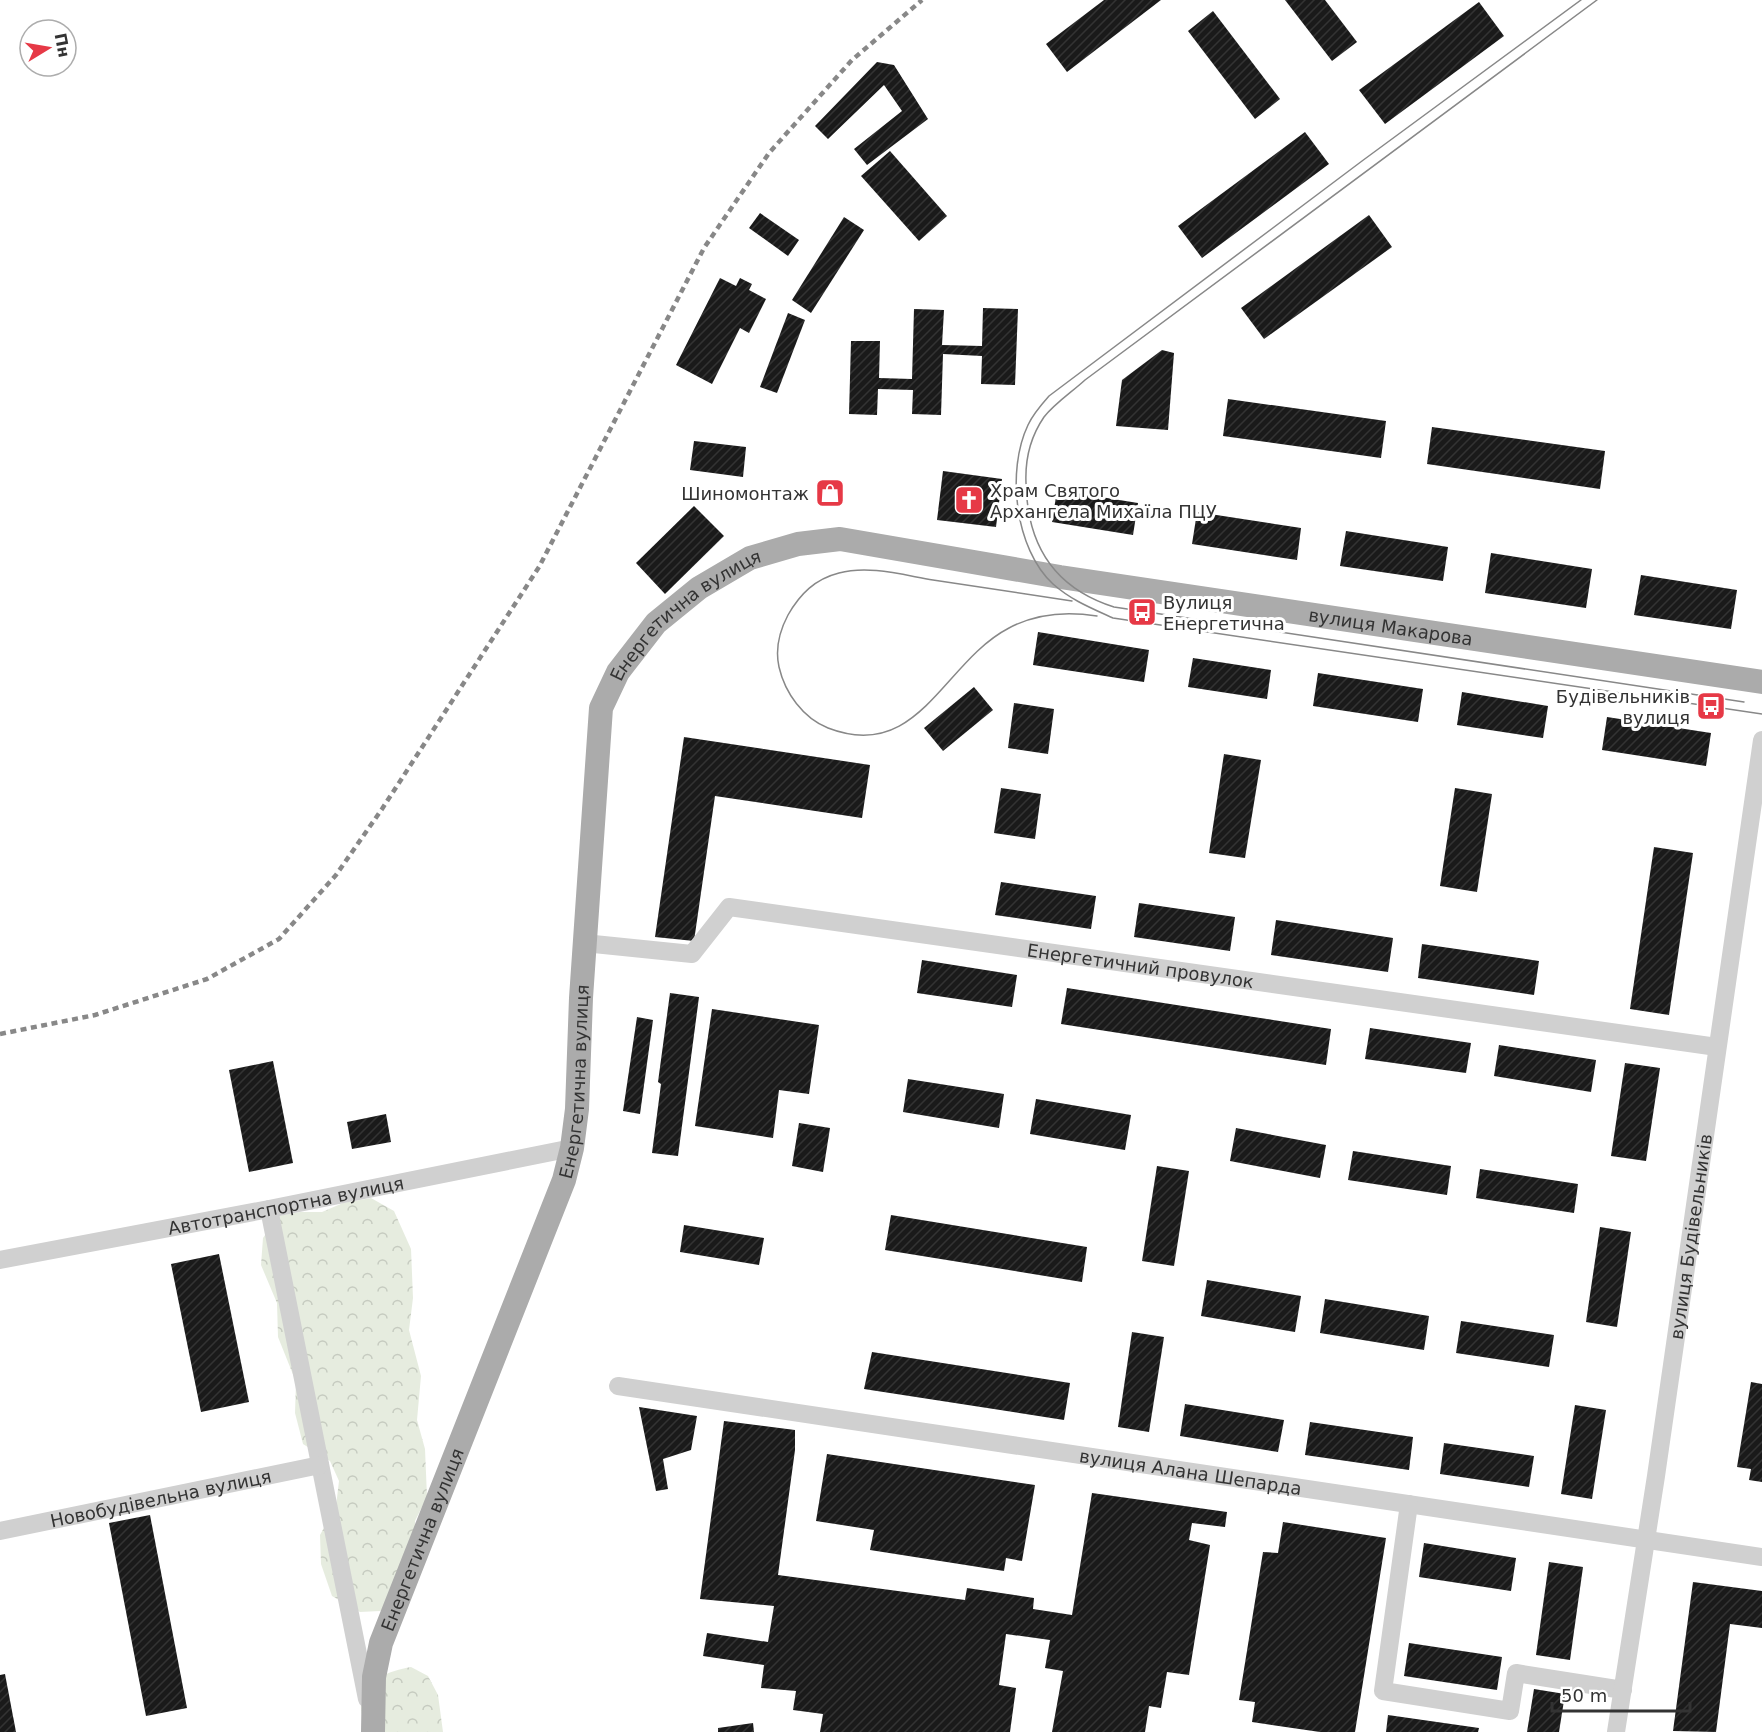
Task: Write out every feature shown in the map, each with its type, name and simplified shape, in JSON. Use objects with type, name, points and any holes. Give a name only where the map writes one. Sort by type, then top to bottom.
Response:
[{"type":"main road","name":"вулиця Макарова","points":[[840,539],[1060,577],[1762,682]]},
{"type":"main road","name":"Енергетична вулиця","points":[[373,1730],[374,1677],[381,1643],[564,1180],[573,1148],[577,1109],[584,943],[601,708],[618,672],[656,623],[699,588],[750,558],[798,544],[840,539]]},
{"type":"street","name":"вулиця Будівельників","points":[[1616,1732],[1656,1476],[1762,740]]},
{"type":"street","name":"Енергетичний провулок","points":[[584,943],[692,954],[729,907],[1717,1047]]},
{"type":"street","name":"Автотранспортна вулиця","points":[[0,1260],[573,1148]]},
{"type":"street","name":"Енергетична вулиця","points":[[269,1209],[373,1730]]},
{"type":"street","name":"вулиця Алана Шепарда","points":[[618,1386],[1762,1557]]},
{"type":"street","name":"Новобудівельна вулиця","points":[[0,1531],[320,1465]]},
{"type":"street","points":[[1409,1504],[1383,1691],[1510,1712],[1516,1673],[1623,1690]]},
{"type":"green space","points":[[371,1198],[394,1211],[411,1249],[413,1298],[409,1330],[421,1376],[417,1420],[425,1449],[427,1497],[415,1521],[418,1566],[407,1593],[380,1611],[360,1612],[332,1596],[321,1564],[320,1535],[336,1506],[339,1481],[330,1461],[303,1444],[295,1413],[296,1382],[278,1337],[277,1303],[261,1265],[263,1238],[278,1216],[300,1212],[322,1212],[343,1203]]},
{"type":"green space","points":[[411,1667],[428,1676],[438,1695],[443,1732],[366,1732],[361,1704],[368,1688],[373,1682],[387,1674]]},
{"type":"building","points":[[1104,0],[1161,0],[1067,72],[1046,44]]},
{"type":"building","points":[[1285,0],[1325,0],[1357,42],[1332,61]]},
{"type":"building","points":[[1479,2],[1504,36],[1385,124],[1359,90]]},
{"type":"building","points":[[1213,11],[1280,99],[1255,119],[1188,31]]},
{"type":"building","points":[[877,62],[894,65],[928,119],[867,165],[854,149],[902,111],[884,85],[828,139],[815,126]]},
{"type":"building","points":[[1305,132],[1329,164],[1202,258],[1178,226]]},
{"type":"building","points":[[890,151],[947,216],[919,241],[861,176]]},
{"type":"building","points":[[760,213],[799,240],[788,256],[749,228]]},
{"type":"building","points":[[1369,215],[1392,247],[1264,339],[1241,308]]},
{"type":"building","points":[[844,217],[864,230],[811,313],[792,300]]},
{"type":"building","points":[[720,278],[736,286],[740,278],[752,284],[749,290],[766,299],[749,333],[740,328],[712,384],[676,365]]},
{"type":"building","points":[[983,308],[1018,309],[1015,385],[981,384],[982,356],[943,354],[941,415],[912,414],[913,390],[878,389],[877,415],[849,414],[851,341],[880,341],[879,378],[912,379],[914,309],[944,310],[942,345],[982,346]]},
{"type":"building","points":[[788,313],[805,320],[777,393],[760,387]]},
{"type":"building","points":[[1162,350],[1174,353],[1168,430],[1116,426],[1122,380]]},
{"type":"building","points":[[1228,399],[1386,421],[1381,458],[1223,436]]},
{"type":"building","points":[[1432,427],[1605,451],[1600,489],[1427,464]]},
{"type":"building","points":[[694,441],[746,447],[743,477],[690,470]]},
{"type":"building","name":"Храм Святого Архангела Михаїла ПЦУ","points":[[943,471],[1002,479],[996,527],[937,520]]},
{"type":"building","points":[[1057,490],[1138,503],[1133,535],[1052,522]]},
{"type":"building","points":[[694,506],[724,536],[665,594],[636,563]]},
{"type":"building","points":[[1197,512],[1301,528],[1297,560],[1192,544]]},
{"type":"building","points":[[1346,531],[1448,547],[1443,581],[1340,566]]},
{"type":"building","points":[[1491,553],[1592,569],[1586,608],[1485,593]]},
{"type":"building","points":[[1641,575],[1737,590],[1731,629],[1634,615]]},
{"type":"building","points":[[1038,632],[1149,650],[1144,682],[1033,665]]},
{"type":"building","points":[[1193,658],[1271,670],[1267,699],[1188,687]]},
{"type":"building","points":[[1318,673],[1423,689],[1418,722],[1313,706]]},
{"type":"building","points":[[974,687],[993,710],[943,751],[924,728]]},
{"type":"building","points":[[1462,692],[1548,706],[1543,738],[1457,725]]},
{"type":"building","points":[[1014,703],[1054,709],[1048,754],[1008,748]]},
{"type":"building","points":[[1607,717],[1711,733],[1706,766],[1602,750]]},
{"type":"building","points":[[684,737],[870,765],[862,818],[715,796],[694,941],[655,937]]},
{"type":"building","points":[[1224,754],[1261,760],[1245,858],[1209,853]]},
{"type":"building","points":[[1001,788],[1041,794],[1035,839],[994,833]]},
{"type":"building","points":[[1455,788],[1492,794],[1477,892],[1440,886]]},
{"type":"building","points":[[1654,847],[1693,853],[1669,1015],[1630,1009]]},
{"type":"building","points":[[1001,882],[1096,896],[1091,929],[995,915]]},
{"type":"building","points":[[1139,903],[1235,917],[1230,951],[1134,937]]},
{"type":"building","points":[[1276,920],[1393,938],[1388,972],[1271,955]]},
{"type":"building","points":[[1422,944],[1539,961],[1534,995],[1418,978]]},
{"type":"building","points":[[922,960],[1017,975],[1012,1007],[917,993]]},
{"type":"building","points":[[1067,988],[1331,1029],[1326,1065],[1061,1024]]},
{"type":"building","points":[[670,993],[699,997],[678,1156],[652,1153],[661,1084],[658,1082]]},
{"type":"building","points":[[712,1009],[819,1025],[809,1094],[779,1090],[773,1138],[695,1126]]},
{"type":"building","points":[[637,1017],[653,1020],[640,1114],[623,1111]]},
{"type":"building","points":[[1370,1028],[1471,1043],[1466,1073],[1365,1059]]},
{"type":"building","points":[[1499,1045],[1596,1060],[1591,1092],[1494,1076]]},
{"type":"building","points":[[273,1061],[293,1163],[249,1172],[229,1070]]},
{"type":"building","points":[[1625,1063],[1660,1068],[1646,1161],[1611,1156]]},
{"type":"building","points":[[908,1079],[1004,1094],[999,1128],[903,1112]]},
{"type":"building","points":[[1036,1099],[1131,1115],[1125,1150],[1030,1134]]},
{"type":"building","points":[[386,1114],[391,1142],[352,1149],[347,1122]]},
{"type":"building","points":[[799,1123],[830,1128],[823,1172],[792,1166]]},
{"type":"building","points":[[1236,1128],[1326,1145],[1320,1178],[1230,1161]]},
{"type":"building","points":[[1353,1151],[1451,1166],[1447,1195],[1348,1180]]},
{"type":"building","points":[[1157,1166],[1189,1171],[1174,1266],[1142,1261]]},
{"type":"building","points":[[1480,1169],[1578,1184],[1574,1213],[1476,1198]]},
{"type":"building","points":[[891,1215],[1087,1247],[1082,1282],[885,1250]]},
{"type":"building","points":[[684,1225],[764,1238],[759,1265],[680,1252]]},
{"type":"building","points":[[1600,1227],[1631,1232],[1617,1327],[1586,1322]]},
{"type":"building","points":[[219,1254],[249,1402],[201,1412],[171,1264]]},
{"type":"building","points":[[1207,1280],[1301,1296],[1295,1332],[1201,1316]]},
{"type":"building","points":[[1325,1299],[1429,1316],[1424,1350],[1320,1333]]},
{"type":"building","points":[[1461,1321],[1554,1335],[1549,1367],[1456,1353]]},
{"type":"building","points":[[1132,1332],[1164,1337],[1149,1432],[1118,1427]]},
{"type":"building","points":[[872,1352],[1070,1383],[1064,1420],[864,1389]]},
{"type":"building","points":[[1751,1382],[1762,1384],[1762,1482],[1749,1480],[1751,1469],[1737,1467]]},
{"type":"building","points":[[1185,1404],[1284,1420],[1278,1452],[1180,1436]]},
{"type":"building","points":[[1575,1405],[1606,1410],[1592,1499],[1561,1494]]},
{"type":"building","points":[[639,1407],[697,1416],[691,1450],[663,1459],[668,1489],[656,1491]]},
{"type":"building","points":[[724,1421],[795,1430],[795,1450],[778,1575],[965,1600],[967,1588],[1034,1598],[1033,1609],[1072,1615],[1092,1493],[1227,1512],[1225,1527],[1192,1523],[1189,1540],[1210,1545],[1189,1675],[1167,1672],[1161,1708],[1149,1706],[1145,1732],[1052,1732],[1063,1671],[1045,1668],[1050,1640],[1006,1634],[999,1685],[1016,1688],[1010,1732],[820,1732],[823,1714],[793,1710],[796,1691],[761,1688],[764,1665],[703,1656],[707,1633],[768,1642],[774,1606],[700,1599]]},
{"type":"building","points":[[1310,1422],[1413,1437],[1409,1470],[1305,1455]]},
{"type":"building","points":[[1444,1443],[1534,1456],[1529,1487],[1440,1474]]},
{"type":"building","points":[[827,1454],[1035,1485],[1022,1561],[1006,1558],[1004,1571],[870,1550],[874,1530],[816,1521]]},
{"type":"building","points":[[150,1515],[187,1708],[146,1716],[109,1523]]},
{"type":"building","points":[[1283,1522],[1386,1538],[1355,1732],[1320,1732],[1252,1722],[1255,1702],[1239,1700],[1263,1552],[1278,1553]]},
{"type":"building","points":[[1424,1543],[1516,1558],[1511,1591],[1419,1577]]},
{"type":"building","points":[[1549,1562],[1583,1567],[1570,1660],[1536,1655]]},
{"type":"building","points":[[1693,1582],[1762,1591],[1762,1628],[1730,1624],[1716,1732],[1673,1731]]},
{"type":"building","points":[[1409,1643],[1502,1657],[1497,1690],[1404,1676]]},
{"type":"building","points":[[5,1674],[16,1732],[0,1732],[0,1675]]},
{"type":"building","points":[[1534,1689],[1565,1694],[1559,1732],[1527,1732]]},
{"type":"building","points":[[1388,1715],[1479,1728],[1478,1732],[1386,1732]]},
{"type":"building","points":[[753,1723],[754,1732],[718,1732],[718,1728]]},
{"type":"tram line","points":[[1581,0],[1049,396],[1028,425],[1017,464],[1018,509],[1023,530],[1030,551],[1040,569],[1053,584],[1074,599],[1113,618],[1762,714]]},
{"type":"tram line","points":[[1597,0],[1085,380],[1053,407],[1039,424],[1028,457],[1026,483],[1032,526],[1038,544],[1060,576],[1093,599],[1114,607],[1744,702]]},
{"type":"tram line","points":[[1072,601],[886,572],[862,570],[839,573],[815,583],[793,607],[780,634],[777,654],[779,667],[796,704],[819,724],[859,735],[885,732],[908,721],[928,704],[986,643],[1009,628],[1030,619],[1052,614],[1097,616]]},
{"type":"railway","points":[[0,1034],[95,1015],[207,979],[279,939],[336,875],[382,809],[539,567],[704,248],[769,153],[852,60],[922,0]]},
{"type":"place","name":"Шиномонтаж","points":[[830,493]]},
{"type":"place","name":"Храм Святого Архангела Михаїла ПЦУ","points":[[969,500]]},
{"type":"place","name":"Вулиця Енергетична","points":[[1142,612]]},
{"type":"place","name":"Будівельників вулиця","points":[[1711,706]]}]
